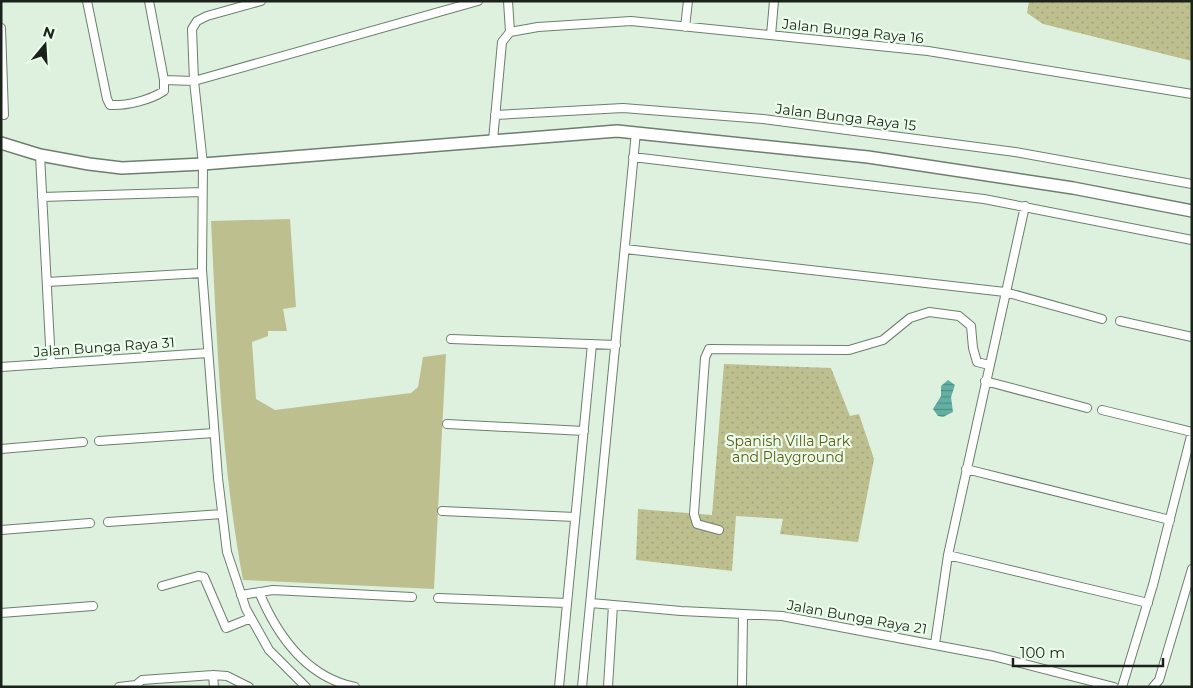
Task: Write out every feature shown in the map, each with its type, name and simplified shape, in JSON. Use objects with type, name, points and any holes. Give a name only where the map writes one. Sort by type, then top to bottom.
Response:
[{"type":"street","points":[[87,1],[107,99],[110,105],[120,106],[158,95],[164,91],[164,80],[149,1]]},
{"type":"street","points":[[261,1],[197,21],[192,30],[194,82],[203,164],[204,229],[202,273],[214,433],[227,552],[241,595],[268,650],[306,687]]},
{"type":"street","points":[[164,80],[194,82],[478,1]]},
{"type":"street","points":[[493,140],[502,42],[510,32],[508,1]]},
{"type":"street","points":[[685,27],[688,1]]},
{"type":"street","points":[[771,35],[774,1]]},
{"type":"street","name":"Jalan Bunga Raya 16","points":[[510,32],[538,27],[631,21],[928,51],[1192,94]]},
{"type":"street","points":[[1,28],[4,115],[1,114]]},
{"type":"street","name":"Jalan Bunga Raya 15","points":[[495,115],[623,108],[763,119],[1015,152],[1192,184]]},
{"type":"street","points":[[1,143],[40,155],[122,168],[203,164],[617,131],[636,132],[868,157],[1073,188],[1192,210]]},
{"type":"street","points":[[582,687],[636,132]]},
{"type":"street","points":[[40,155],[51,364]]},
{"type":"street","points":[[633,157],[897,187],[1025,206],[1192,240]]},
{"type":"street","points":[[42,198],[202,192]]},
{"type":"street","points":[[935,644],[948,554],[988,365],[1025,206]]},
{"type":"street","points":[[625,249],[1005,292],[1102,319]]},
{"type":"street","points":[[47,282],[202,273]]},
{"type":"street","points":[[719,530],[697,524],[694,514],[705,358],[709,349],[849,350],[883,340],[918,314],[950,313],[959,316],[971,326],[973,348],[978,362],[988,365]]},
{"type":"street","points":[[1120,321],[1192,338]]},
{"type":"street","points":[[451,338],[616,345]]},
{"type":"street","points":[[559,687],[592,344]]},
{"type":"street","name":"Jalan Bunga Raya 31","points":[[1,367],[208,353]]},
{"type":"street","points":[[985,381],[1087,408]]},
{"type":"street","points":[[1102,410],[1192,432],[1148,603],[1122,687]]},
{"type":"street","points":[[447,424],[584,431]]},
{"type":"street","points":[[99,441],[214,433]]},
{"type":"street","points":[[1,448],[82,442]]},
{"type":"street","points":[[966,470],[1170,520]]},
{"type":"street","points":[[442,511],[575,518]]},
{"type":"street","points":[[108,522],[222,514]]},
{"type":"street","points":[[1,530],[90,524]]},
{"type":"street","points":[[948,554],[1148,603]]},
{"type":"street","points":[[1153,687],[1159,680],[1192,569]]},
{"type":"street","points":[[162,586],[198,576],[204,577],[222,624],[226,628],[251,618]]},
{"type":"street","points":[[241,595],[274,590],[412,596]]},
{"type":"street","points":[[259,592],[271,620],[300,658],[341,684],[354,687]]},
{"type":"street","points":[[438,598],[567,604]]},
{"type":"street","name":"Jalan Bunga Raya 21","points":[[591,603],[782,616],[993,656],[1114,687]]},
{"type":"street","points":[[1,613],[93,606]]},
{"type":"street","points":[[608,687],[613,606]]},
{"type":"street","points":[[742,687],[743,614]]},
{"type":"street","points":[[213,675],[214,687]]},
{"type":"street","points":[[119,687],[136,686],[142,680],[213,675],[226,676],[249,687]]},
{"type":"green space","points":[[1029,1],[1192,1],[1192,61],[1043,24],[1027,13]]},
{"type":"green space","points":[[290,219],[296,307],[283,309],[287,331],[268,331],[268,336],[252,342],[256,399],[275,410],[411,393],[418,387],[423,357],[446,354],[434,589],[243,580],[230,491],[221,402],[211,221]]},
{"type":"green space","name":"Spanish Villa Park and Playground","points":[[724,364],[831,368],[850,416],[859,414],[874,459],[858,542],[780,534],[783,519],[736,516],[732,571],[636,560],[638,509],[712,515]]},
{"type":"water","points":[[948,380],[955,385],[951,397],[953,412],[943,417],[938,416],[933,409],[941,396],[941,386]]}]
